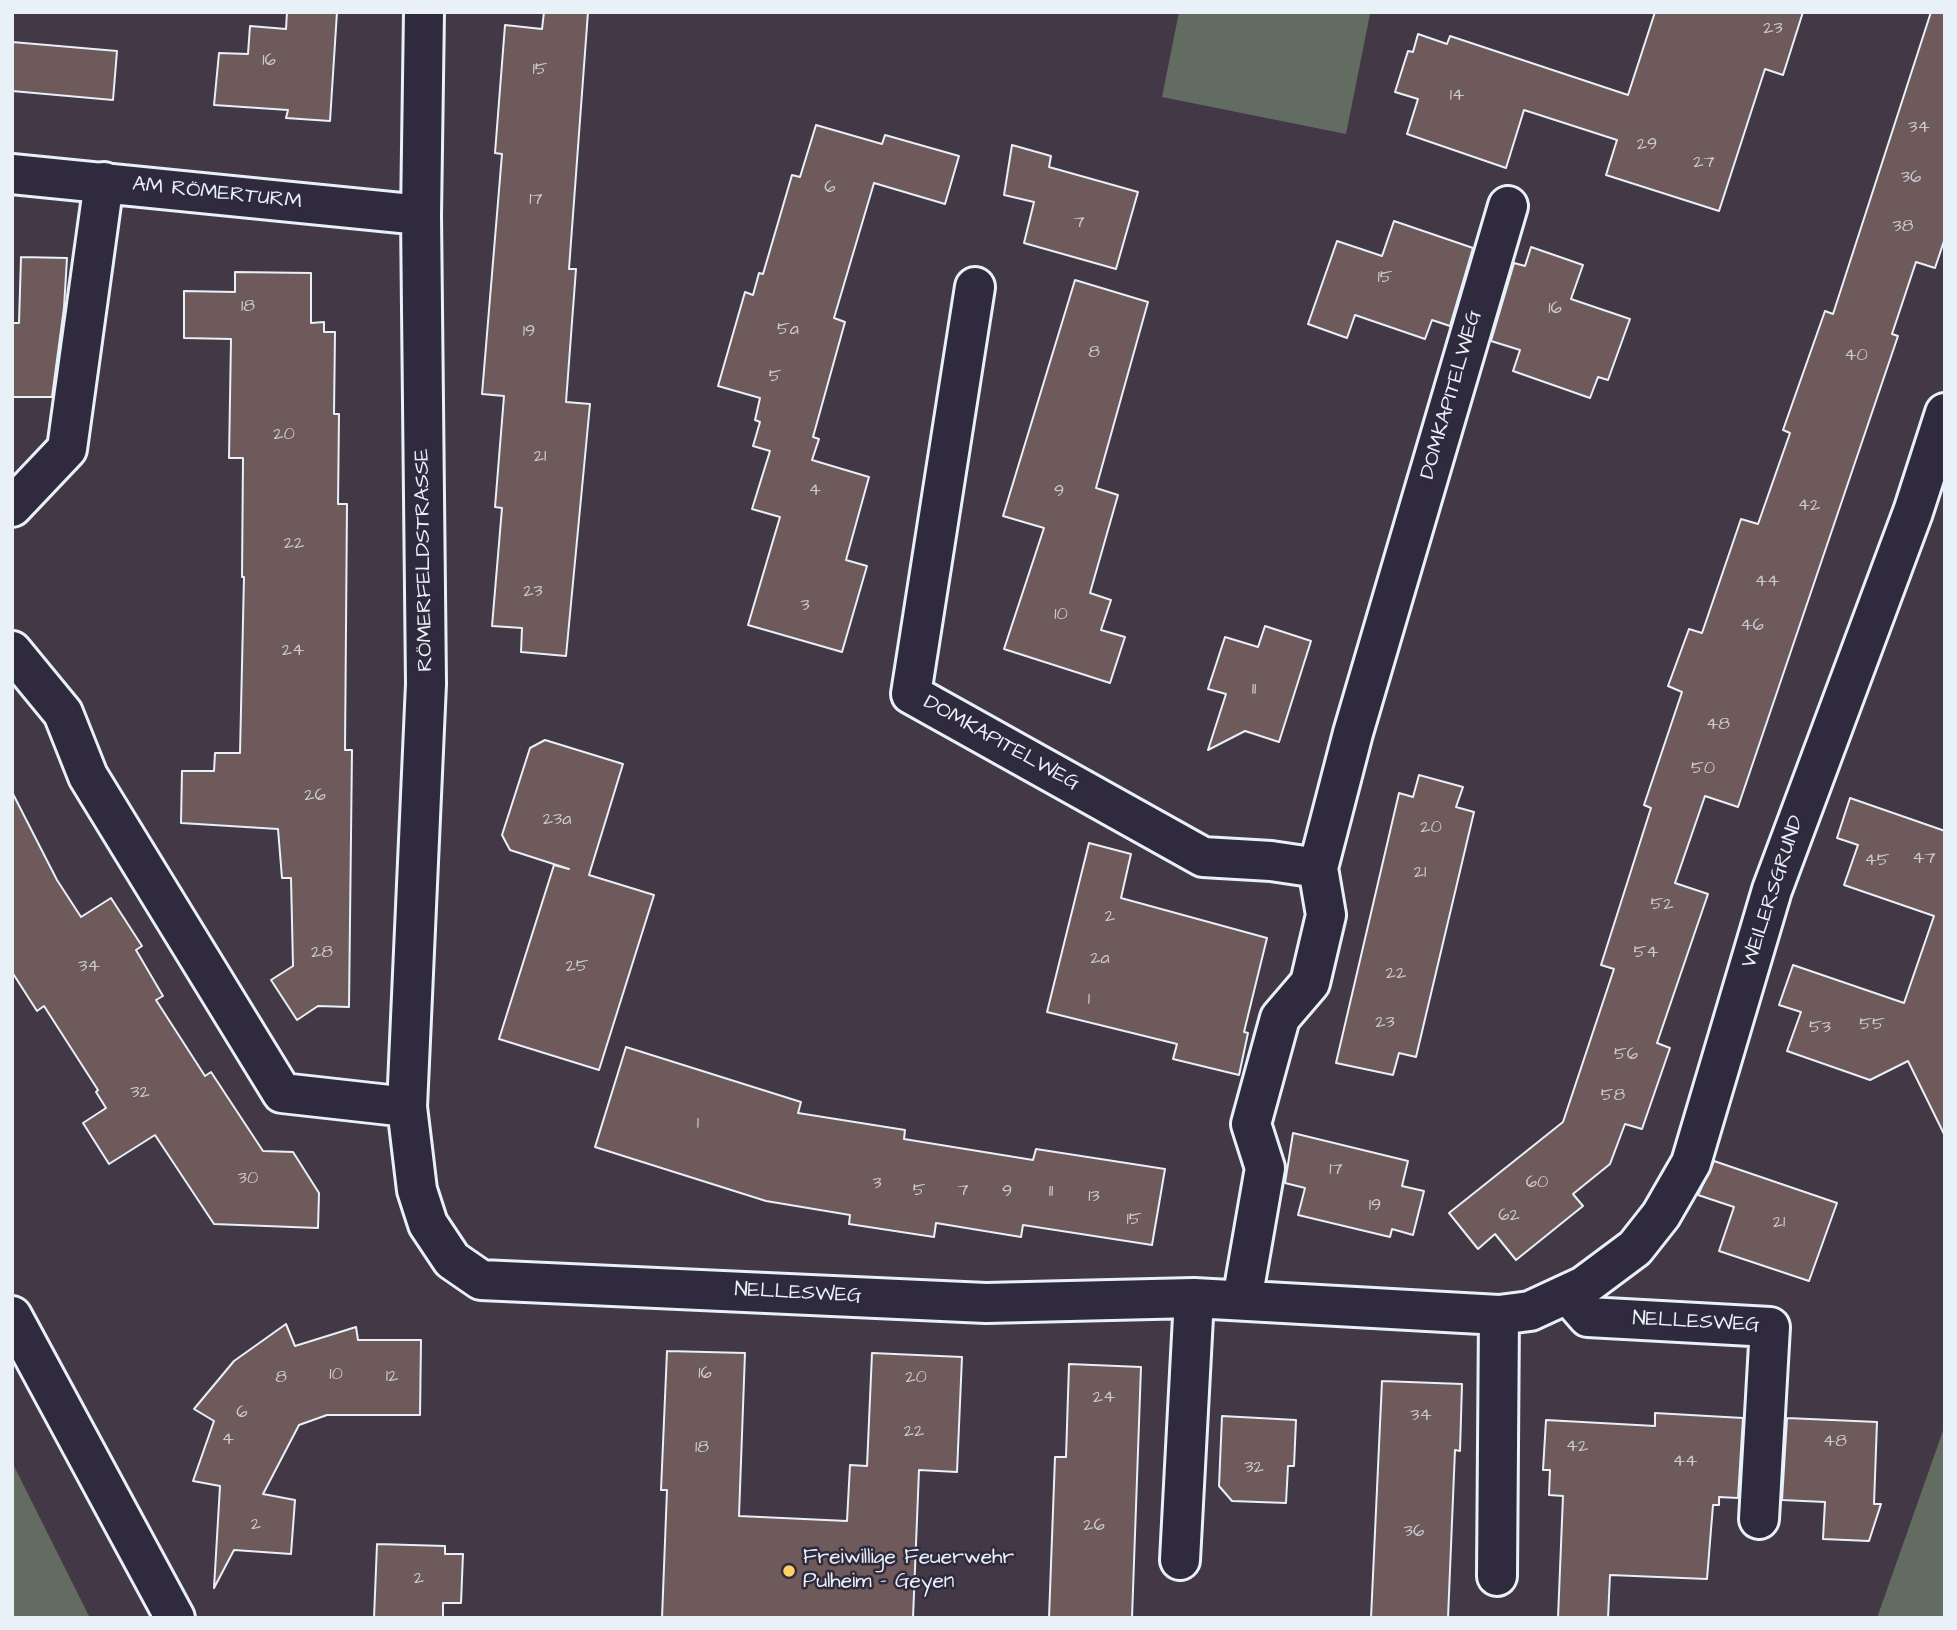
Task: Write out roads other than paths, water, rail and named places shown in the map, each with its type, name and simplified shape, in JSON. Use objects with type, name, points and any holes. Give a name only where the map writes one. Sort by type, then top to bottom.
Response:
[{"type":"street","name":"RÖMERFELDSTRASSE","points":[[424,12],[421,215],[426,684],[407,1107],[417,1191],[428,1224]]},
{"type":"street","name":"AM RÖMERTURM","points":[[12,174],[421,215]]},
{"type":"street","points":[[12,508],[67,449],[104,182]]},
{"type":"street","name":"DOMKAPITELWEG","points":[[1242,1300],[1265,1168],[1251,1124],[1280,1018],[1310,983],[1326,915],[1318,868],[1353,733],[1508,206]]},
{"type":"street","name":"DOMKAPITELWEG","points":[[975,287],[911,694],[1203,857],[1271,861],[1318,868]]},
{"type":"street","name":"WEILERSGRUND","points":[[1515,1313],[1569,1294],[1635,1248],[1661,1215],[1691,1163],[1772,890],[1913,512],[1945,413]]},
{"type":"street","points":[[12,650],[62,713],[88,776],[282,1093],[407,1107]]},
{"type":"street","name":"NELLESWEG","points":[[428,1224],[452,1260],[481,1280],[986,1303],[1194,1298],[1515,1313]]},
{"type":"street","name":"NELLESWEG","points":[[1569,1294],[1588,1317],[1770,1327],[1759,1519]]},
{"type":"street","points":[[1180,1560],[1194,1298]]},
{"type":"street","points":[[1497,1576],[1515,1313]]},
{"type":"street","points":[[12,1316],[175,1618]]},
{"type":"place","name":"Freiwillige Feuerwehr Pulheim - Geyen","points":[[789,1571]]}]
